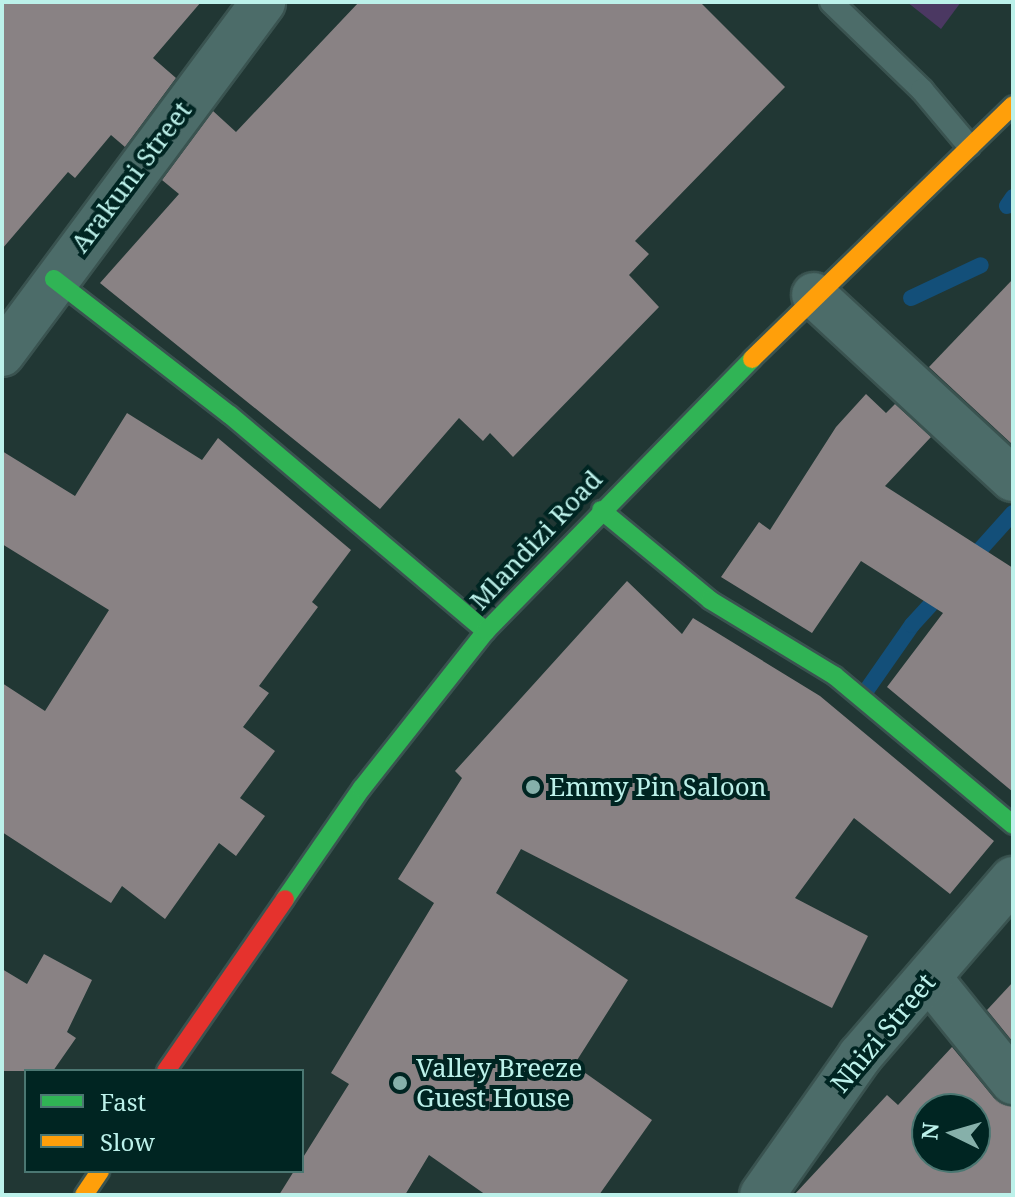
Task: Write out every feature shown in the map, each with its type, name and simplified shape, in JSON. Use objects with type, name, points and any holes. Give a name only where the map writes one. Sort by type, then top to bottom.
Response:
[{"type":"street","name":"Arakuni Street","points":[[2,354],[54,279],[263,2]]},
{"type":"street","name":"Mlandizi Road","points":[[167,1069],[362,788],[486,631],[814,295],[1013,105]]},
{"type":"street","points":[[54,279],[230,415],[486,631]]},
{"type":"street","points":[[814,295],[1013,479]]},
{"type":"street","points":[[601,510],[710,600],[835,676],[1013,825]]},
{"type":"street","name":"Nhizi Street","points":[[762,1195],[860,1056],[1013,879]]},
{"type":"street","points":[[929,978],[1013,1082]]},
{"type":"street","points":[[84,1195],[99,1173]]},
{"type":"lane","points":[[831,2],[922,90],[969,146]]},
{"type":"shaded area","points":[[907,2],[961,2],[941,29]]},
{"type":"building","points":[[2,2],[201,2],[153,58],[176,78],[125,147],[111,135],[75,178],[68,172],[2,249]]},
{"type":"building","points":[[359,2],[700,2],[785,87],[635,241],[649,254],[629,275],[659,307],[513,457],[490,433],[483,441],[459,418],[380,509],[100,283],[179,194],[162,180],[213,111],[236,132]]},
{"type":"building","points":[[1013,279],[1013,445],[929,367]]},
{"type":"building","points":[[866,394],[886,413],[895,404],[931,437],[885,486],[1013,568],[1013,792],[887,687],[943,613],[861,561],[812,633],[721,577],[759,522],[770,530],[836,427]]},
{"type":"building","points":[[127,413],[202,460],[218,438],[351,550],[312,602],[318,607],[259,686],[269,693],[243,727],[275,751],[240,798],[265,816],[236,856],[219,843],[165,919],[122,886],[111,903],[2,832],[2,683],[45,711],[109,610],[2,544],[2,451],[75,496]]},
{"type":"building","points":[[627,581],[682,634],[693,618],[820,696],[994,841],[950,894],[854,818],[795,898],[868,936],[832,1008],[521,849],[496,893],[628,980],[574,1065],[652,1120],[599,1195],[486,1195],[429,1155],[405,1195],[279,1195],[293,1173],[304,1173],[304,1156],[349,1084],[331,1073],[434,903],[398,879],[462,778],[455,771]]},
{"type":"building","points":[[44,954],[92,980],[67,1032],[76,1038],[54,1069],[2,1071],[2,969],[27,984]]},
{"type":"building","points":[[1013,982],[1013,1042],[987,1010]]},
{"type":"building","points":[[952,1047],[990,1093],[911,1093],[911,1173],[991,1173],[991,1094],[1013,1106],[1013,1195],[794,1195],[887,1095],[898,1105]]},
{"type":"waterway","points":[[1007,206],[1013,197]]},
{"type":"waterway","points":[[911,298],[981,265]]},
{"type":"waterway","points":[[969,562],[1013,513]]},
{"type":"waterway","points":[[866,691],[912,625],[943,591]]},
{"type":"traffic: fast","points":[[54,279],[230,415],[486,631]]},
{"type":"traffic: fast","points":[[285,899],[362,788],[486,631],[752,359]]},
{"type":"traffic: fast","points":[[601,510],[710,600],[835,676],[1013,825]]},
{"type":"traffic: slow","points":[[752,359],[1013,105]]},
{"type":"traffic: slow","points":[[84,1195],[99,1173]]},
{"type":"traffic: jam","points":[[167,1069],[285,899]]},
{"type":"place","name":"Emmy Pin Saloon","points":[[533,787]]},
{"type":"place","name":"Valley Breeze Guest House","points":[[400,1083]]}]
